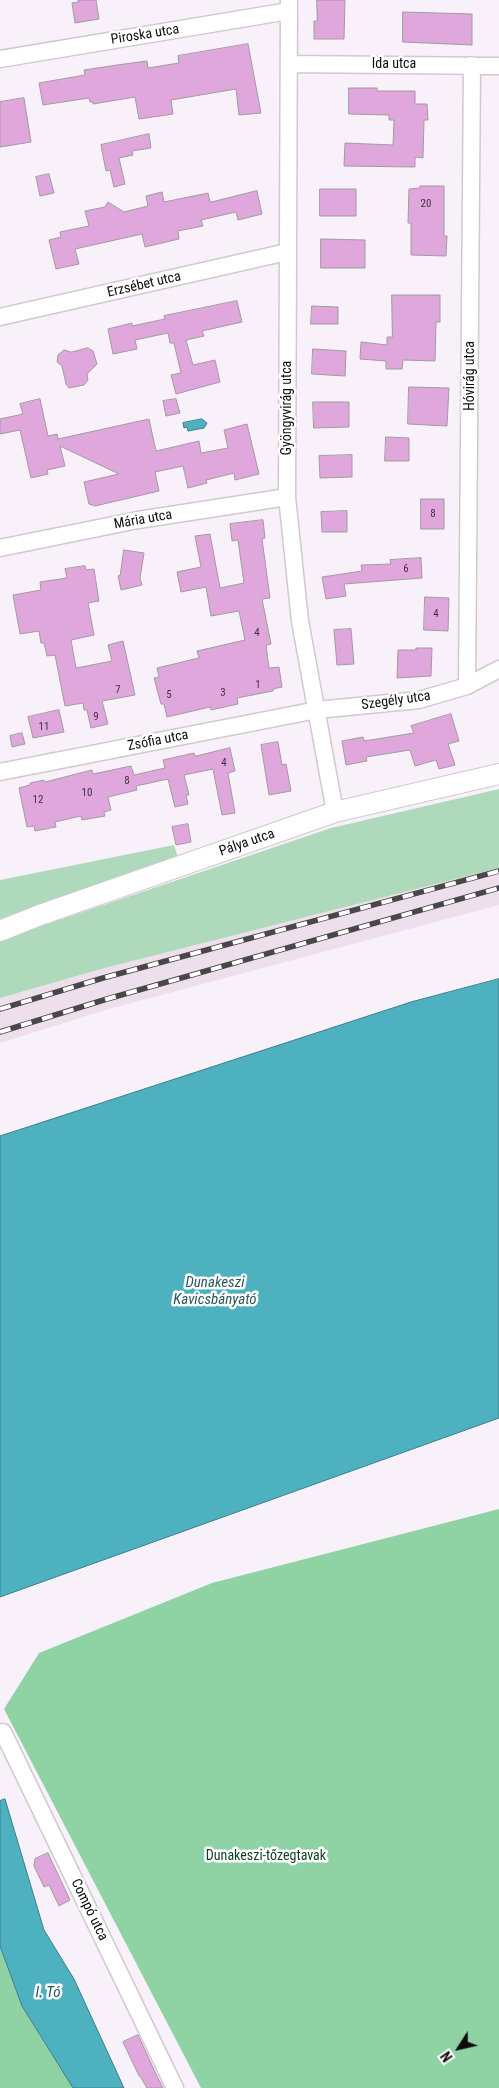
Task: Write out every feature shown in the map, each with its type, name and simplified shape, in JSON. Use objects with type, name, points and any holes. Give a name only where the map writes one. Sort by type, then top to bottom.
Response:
[{"type":"street","name":"Piroska utca","points":[[0,59],[289,6]]},
{"type":"street","name":"Gyöngyvirág utca","points":[[289,6],[287,497],[300,621],[335,812]]},
{"type":"street","name":"Ida utca","points":[[289,64],[499,66]]},
{"type":"street","name":"Hóvirág utca","points":[[467,686],[472,65]]},
{"type":"street","name":"Erzsébet utca","points":[[0,317],[287,252]]},
{"type":"street","name":"Mária utca","points":[[0,548],[138,520],[287,497]]},
{"type":"street","name":"Szegély utca","points":[[317,710],[419,700],[467,686],[499,668]]},
{"type":"street","name":"Zsófia utca","points":[[0,772],[317,710]]},
{"type":"street","name":"Pálya utca","points":[[0,931],[40,915],[335,812],[499,774]]},
{"type":"street","name":"Compó utca","points":[[1,1732],[175,2088]]},
{"type":"shaded area","points":[[499,868],[499,905],[109,1009],[0,1043],[0,998],[101,969]]},
{"type":"green space","points":[[499,789],[499,868],[101,969],[0,998],[0,941],[331,828]]},
{"type":"green space","points":[[174,845],[178,858],[0,919],[0,880]]},
{"type":"green space","name":"Dunakeszi-tőzegtavak","points":[[499,1509],[499,2088],[201,2088],[4,1709],[39,1653],[212,1583]]},
{"type":"green space","points":[[0,1946],[22,2006],[73,2088],[0,2088]]},
{"type":"water","points":[[202,419],[207,423],[204,428],[188,431],[187,427],[184,428],[183,423]]},
{"type":"water","name":"Dunakeszi Kavicsbányató","points":[[499,979],[499,1418],[0,1597],[0,1136],[411,1002]]},
{"type":"water","name":"I. Tó","points":[[5,1799],[44,1930],[74,1979],[124,2088],[73,2088],[22,2006],[0,1946],[0,1801]]},
{"type":"building","points":[[78,0],[96,0],[99,19],[75,23],[72,3],[79,2]]},
{"type":"building","points":[[317,0],[345,0],[344,39],[314,39],[314,21],[317,21]]},
{"type":"building","points":[[403,12],[472,14],[472,45],[403,42]]},
{"type":"building","points":[[248,44],[261,113],[239,115],[236,89],[171,100],[173,114],[139,119],[135,97],[93,104],[89,98],[43,105],[39,83],[85,75],[84,70],[117,65],[147,61],[148,68],[179,63],[178,56]]},
{"type":"building","points":[[349,88],[377,88],[377,91],[415,91],[415,104],[427,104],[428,120],[424,120],[423,158],[415,157],[415,167],[344,166],[345,143],[393,145],[394,120],[389,120],[389,115],[349,114]]},
{"type":"building","points":[[24,98],[31,142],[0,147],[0,102]]},
{"type":"building","points":[[149,134],[151,148],[132,151],[133,155],[119,158],[125,184],[114,187],[110,170],[106,171],[101,145]]},
{"type":"building","points":[[49,174],[54,193],[40,196],[36,177]]},
{"type":"building","points":[[420,186],[444,186],[444,236],[447,236],[446,256],[411,255],[411,223],[408,223],[409,189],[420,188]]},
{"type":"building","points":[[320,189],[356,189],[356,216],[320,216]]},
{"type":"building","points":[[257,191],[262,214],[238,220],[236,212],[201,220],[203,226],[178,231],[179,239],[145,247],[142,234],[75,249],[79,264],[56,269],[49,240],[61,237],[60,232],[89,226],[85,211],[105,207],[108,202],[124,212],[148,206],[146,196],[162,192],[164,202],[208,193],[210,202]]},
{"type":"building","points":[[321,239],[365,240],[365,268],[321,268]]},
{"type":"building","points":[[392,295],[440,295],[440,322],[436,322],[435,361],[403,360],[402,369],[386,369],[386,361],[360,359],[361,342],[387,345],[387,337],[392,337]]},
{"type":"building","points":[[237,301],[242,322],[202,331],[204,336],[186,340],[193,365],[215,360],[220,382],[176,394],[171,375],[181,373],[174,343],[170,343],[168,333],[135,340],[137,349],[113,354],[108,329],[132,323],[132,326],[165,319],[164,316]]},
{"type":"building","points":[[312,306],[338,307],[338,324],[311,324]]},
{"type":"building","points":[[88,348],[93,351],[97,364],[87,374],[88,380],[84,385],[69,388],[66,384],[62,366],[57,362],[58,355],[64,350],[71,352]]},
{"type":"building","points":[[313,349],[346,351],[345,376],[312,374]]},
{"type":"building","points":[[409,387],[449,388],[447,426],[408,424]]},
{"type":"building","points":[[40,399],[48,436],[57,434],[58,439],[149,419],[156,451],[199,441],[201,453],[228,448],[224,430],[247,424],[259,474],[235,480],[234,473],[206,480],[207,483],[188,488],[183,466],[155,472],[159,491],[95,506],[89,504],[84,482],[119,474],[60,446],[65,466],[47,470],[48,474],[31,478],[20,430],[0,434],[0,419],[23,414],[20,404]]},
{"type":"building","points":[[176,399],[180,413],[166,416],[163,401]]},
{"type":"building","points":[[313,402],[349,402],[349,427],[314,428]]},
{"type":"building","points":[[386,437],[409,438],[409,461],[385,461]]},
{"type":"building","points":[[352,455],[352,477],[320,478],[319,456]]},
{"type":"building","points":[[421,499],[444,499],[444,529],[421,529]]},
{"type":"building","points":[[347,511],[347,532],[322,532],[321,512]]},
{"type":"building","points":[[263,520],[265,538],[262,539],[270,598],[262,599],[271,644],[266,645],[269,668],[279,667],[282,687],[273,689],[273,691],[237,698],[238,704],[211,710],[210,707],[167,717],[164,704],[161,704],[154,678],[159,677],[157,668],[199,658],[197,651],[245,640],[239,611],[211,616],[206,587],[181,592],[177,572],[201,567],[195,536],[210,534],[220,588],[244,583],[238,540],[232,541],[230,524]]},
{"type":"building","points":[[124,550],[144,553],[140,578],[142,585],[121,590],[118,576],[120,575]]},
{"type":"building","points":[[421,558],[422,578],[344,584],[346,596],[326,599],[322,577],[362,571],[361,565],[391,564],[390,560]]},
{"type":"building","points":[[85,566],[86,570],[94,569],[99,601],[88,603],[94,635],[71,640],[76,668],[112,661],[108,645],[123,641],[135,695],[102,701],[108,724],[91,728],[87,710],[84,710],[83,703],[65,706],[55,655],[47,656],[44,643],[41,643],[39,631],[20,634],[13,595],[41,590],[40,582],[67,578],[65,569]]},
{"type":"building","points":[[425,597],[449,598],[448,631],[424,630]]},
{"type":"building","points":[[351,629],[354,664],[337,665],[334,630]]},
{"type":"building","points":[[416,648],[432,648],[431,676],[397,678],[398,650],[416,650]]},
{"type":"building","points":[[59,710],[64,732],[33,738],[28,717]]},
{"type":"building","points":[[451,714],[459,741],[448,744],[455,765],[439,769],[436,760],[415,766],[410,750],[366,757],[367,761],[346,765],[342,741],[363,737],[364,741],[414,733],[411,726]]},
{"type":"building","points":[[22,733],[25,744],[12,747],[10,736]]},
{"type":"building","points":[[278,742],[282,765],[286,764],[291,791],[269,795],[261,745]]},
{"type":"building","points":[[230,748],[235,771],[228,773],[235,813],[222,815],[213,769],[184,775],[189,795],[186,795],[188,804],[175,807],[168,779],[136,786],[137,790],[108,797],[111,810],[104,812],[105,816],[82,820],[81,816],[55,822],[56,827],[35,831],[34,826],[27,827],[19,788],[30,785],[30,783],[44,780],[45,782],[92,770],[93,774],[131,766],[134,775],[165,768],[163,760],[194,753],[195,756]]},
{"type":"building","points":[[188,824],[191,842],[176,845],[172,827]]},
{"type":"building","points":[[48,1853],[70,1900],[59,1906],[49,1885],[44,1887],[34,1866],[35,1859]]},
{"type":"building","points":[[138,2035],[163,2088],[147,2088],[139,2076],[123,2042]]},
{"type":"railway","points":[[0,1009],[103,978],[499,871]]},
{"type":"railway","points":[[0,1032],[107,999],[499,888]]}]
